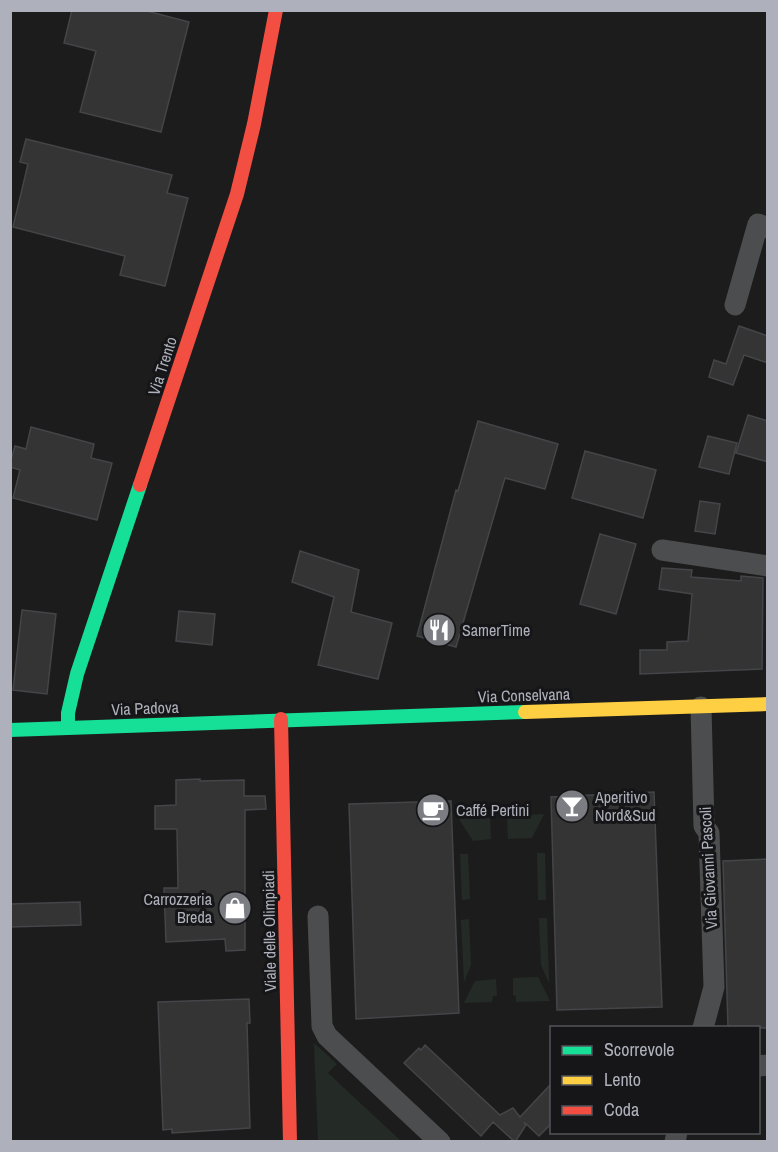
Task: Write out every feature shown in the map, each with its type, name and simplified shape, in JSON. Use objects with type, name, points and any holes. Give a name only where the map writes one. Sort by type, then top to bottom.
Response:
[{"type":"street","name":"Via Trento","points":[[68,727],[68,713],[77,674],[237,194],[254,124],[276,10]]},
{"type":"street","points":[[735,305],[758,224],[768,228]]},
{"type":"street","points":[[662,550],[768,566]]},
{"type":"street","name":"Via Conselvana","points":[[281,719],[768,704]]},
{"type":"street","name":"Via Giovanni Pascoli","points":[[700,707],[705,826],[709,833],[714,987],[704,1026]]},
{"type":"street","name":"Via Padova","points":[[10,730],[281,719]]},
{"type":"street","name":"Viale delle Olimpiadi","points":[[281,719],[290,1142]]},
{"type":"street","points":[[318,916],[322,1026],[327,1036],[440,1142]]},
{"type":"shaded area","points":[[544,814],[532,838],[508,839],[507,816]]},
{"type":"shaded area","points":[[490,818],[491,839],[473,841],[459,819]]},
{"type":"shaded area","points":[[537,853],[545,853],[546,900],[538,900]]},
{"type":"shaded area","points":[[460,854],[468,854],[470,899],[462,900]]},
{"type":"shaded area","points":[[539,918],[547,918],[549,983],[541,965]]},
{"type":"shaded area","points":[[469,919],[471,965],[464,982],[461,920]]},
{"type":"shaded area","points":[[538,977],[550,1001],[516,1002],[516,996],[513,995],[513,978]]},
{"type":"shaded area","points":[[496,979],[497,996],[493,996],[492,1002],[464,1003],[475,981]]},
{"type":"shaded area","points":[[314,1043],[337,1064],[328,1073],[401,1141],[318,1141]]},
{"type":"building","points":[[72,10],[143,10],[189,22],[161,132],[80,112],[96,51],[64,43]]},
{"type":"building","points":[[26,139],[172,175],[167,193],[188,198],[165,286],[120,275],[125,256],[13,227],[28,164],[20,162]]},
{"type":"building","points":[[739,326],[768,336],[768,363],[744,355],[733,385],[709,377],[714,360],[726,364]]},
{"type":"building","points":[[748,415],[768,421],[768,462],[736,453]]},
{"type":"building","points":[[478,421],[558,444],[545,489],[505,478],[456,647],[417,636],[456,490],[458,491]]},
{"type":"building","points":[[31,427],[94,444],[91,458],[112,463],[97,520],[13,498],[20,470],[10,467],[10,463],[15,446],[26,449]]},
{"type":"building","points":[[708,436],[737,443],[729,474],[699,467]]},
{"type":"building","points":[[585,451],[656,470],[643,518],[572,498]]},
{"type":"building","points":[[700,501],[720,504],[715,534],[695,531]]},
{"type":"building","points":[[600,534],[636,544],[616,614],[580,604]]},
{"type":"building","points":[[300,551],[359,570],[351,612],[392,623],[378,679],[318,665],[334,597],[292,582]]},
{"type":"building","points":[[662,568],[692,570],[691,577],[741,581],[741,576],[763,578],[762,669],[640,674],[640,650],[667,650],[667,642],[688,641],[692,594],[659,589]]},
{"type":"building","points":[[22,610],[56,614],[47,694],[13,690]]},
{"type":"building","points":[[179,611],[215,614],[212,645],[176,641]]},
{"type":"building","points":[[200,779],[200,781],[244,780],[244,796],[265,796],[266,809],[245,810],[245,950],[226,951],[225,939],[166,942],[164,888],[178,888],[177,829],[155,829],[155,806],[176,805],[176,780]]},
{"type":"building","points":[[654,792],[662,1007],[557,1010],[551,797]]},
{"type":"building","points":[[451,801],[459,1013],[356,1019],[349,804]]},
{"type":"building","points":[[768,859],[768,1028],[728,1026],[723,861]]},
{"type":"building","points":[[80,902],[81,925],[10,927],[10,904]]},
{"type":"building","points":[[249,999],[250,1023],[247,1023],[250,1128],[172,1133],[172,1129],[163,1130],[158,1002]]},
{"type":"building","points":[[425,1045],[500,1115],[513,1108],[520,1117],[550,1085],[550,1125],[539,1136],[524,1122],[526,1125],[515,1142],[493,1122],[481,1136],[404,1063],[419,1048],[421,1050]]},
{"type":"traffic: fast","points":[[68,727],[68,713],[77,674],[140,485]]},
{"type":"traffic: fast","points":[[10,730],[525,712]]},
{"type":"traffic: slow","points":[[525,712],[768,704]]},
{"type":"traffic: jam","points":[[140,485],[237,194],[254,124],[276,10]]},
{"type":"traffic: jam","points":[[281,719],[290,1142]]},
{"type":"place","name":"SamerTime","points":[[439,630]]},
{"type":"place","name":"Aperitivo Nord&Sud","points":[[572,806]]},
{"type":"place","name":"Caffé Pertini","points":[[433,810]]},
{"type":"place","name":"Carrozzeria Breda","points":[[235,908]]}]
